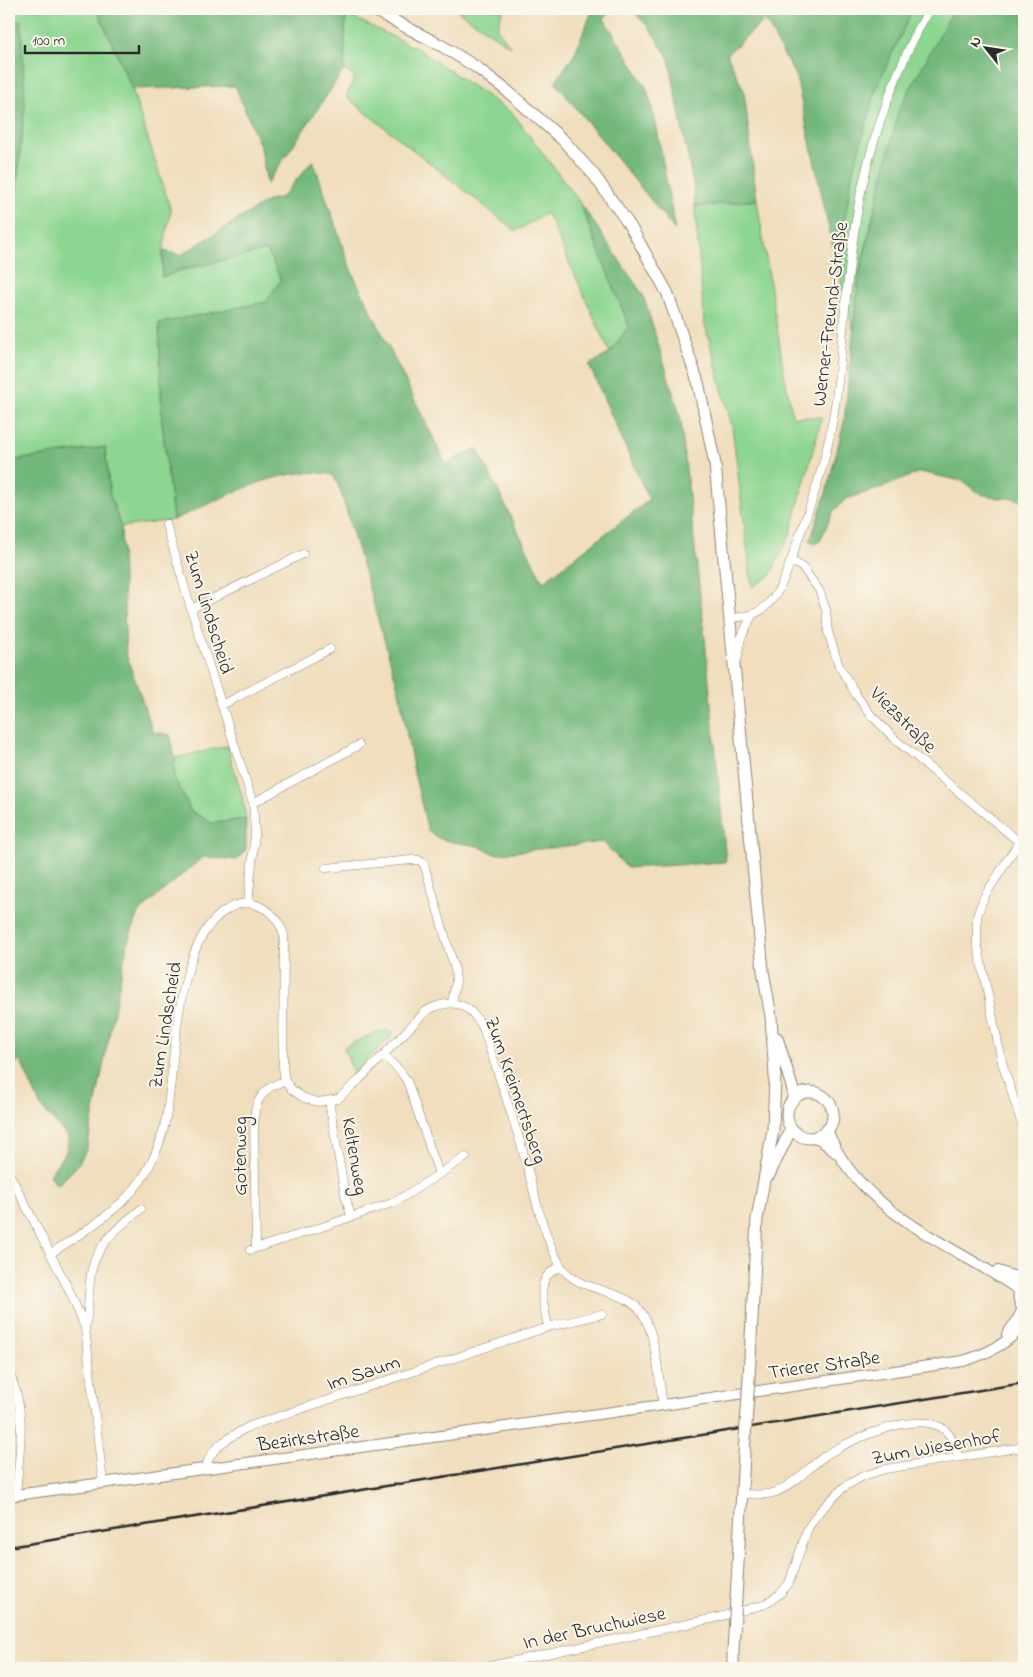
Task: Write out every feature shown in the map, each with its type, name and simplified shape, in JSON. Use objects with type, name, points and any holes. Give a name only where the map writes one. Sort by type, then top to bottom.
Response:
[{"type":"main road","points":[[372,9],[442,46],[476,67],[529,108],[563,140],[594,175],[630,226],[667,292],[698,382],[716,464],[763,971],[771,1017],[775,1076],[775,1115],[759,1208],[733,1668]]},
{"type":"main road","points":[[771,1017],[793,1090],[787,1115],[795,1131],[806,1137],[816,1136],[827,1129],[832,1120],[831,1105],[821,1094],[807,1092],[799,1094],[792,1099]]},
{"type":"main road","points":[[782,1055],[801,1088],[807,1092]]},
{"type":"main road","points":[[759,1208],[767,1179],[777,1158],[795,1131]]},
{"type":"street","name":"Werner-Freund-Straße","points":[[731,618],[760,612],[780,589],[819,479],[832,423],[861,194],[878,127],[901,66],[929,9]]},
{"type":"street","name":"Zum Lindscheid","points":[[50,1254],[129,1196],[148,1170],[162,1137],[167,1114],[182,1002],[193,954],[211,922],[231,907],[248,903],[254,834],[252,803],[166,524]]},
{"type":"street","points":[[191,609],[303,554]]},
{"type":"street","name":"Viezstraße","points":[[791,560],[805,570],[819,590],[823,599],[828,632],[837,660],[847,682],[866,709],[897,741],[1022,844]]},
{"type":"street","name":"Werner-Freund-Straße","points":[[736,679],[741,638],[752,615]]},
{"type":"street","points":[[222,705],[330,649]]},
{"type":"street","points":[[252,803],[359,745]]},
{"type":"street","points":[[1022,844],[984,897],[977,916],[978,950],[1002,1062],[1024,1130]]},
{"type":"street","points":[[248,903],[266,910],[275,916],[284,935],[282,1050],[285,1081],[292,1090],[304,1098],[318,1102],[338,1099],[426,1011],[437,1005],[452,1003],[456,982],[455,970],[424,864],[419,860],[412,860],[326,868]]},
{"type":"street","name":"Zum Kreimertsberg","points":[[452,1003],[467,1008],[473,1013],[482,1028],[522,1147],[543,1223],[560,1266],[577,1280],[625,1299],[642,1312],[650,1330],[663,1406]]},
{"type":"street","points":[[383,1055],[400,1071],[407,1081],[439,1174]]},
{"type":"street","name":"Gotenweg","points":[[285,1081],[269,1088],[255,1106],[253,1249],[313,1230]]},
{"type":"street","name":"Keltenweg","points":[[330,1101],[345,1195],[351,1216]]},
{"type":"street","points":[[827,1129],[838,1155]]},
{"type":"street","points":[[816,1136],[838,1155],[858,1179],[898,1215],[936,1240],[1022,1284],[1018,1300],[1024,1310]]},
{"type":"street","name":"Keltenweg","points":[[313,1230],[395,1202],[466,1158]]},
{"type":"street","points":[[9,1174],[70,1292],[85,1328],[104,1483]]},
{"type":"street","points":[[85,1328],[89,1315],[90,1272],[95,1257],[101,1245],[114,1231],[141,1209]]},
{"type":"street","points":[[548,1327],[544,1303],[544,1283],[546,1277],[560,1266]]},
{"type":"street","name":"Trierer Straße","points":[[988,1351],[1011,1330],[1024,1310]]},
{"type":"street","name":"Im Saum","points":[[206,1469],[211,1454],[221,1444],[250,1426],[548,1327],[602,1314]]},
{"type":"street","name":"Trierer Straße","points":[[612,1412],[964,1361],[1003,1344],[1024,1324]]},
{"type":"street","points":[[9,1373],[18,1394],[21,1432],[12,1495]]},
{"type":"street","name":"Bezirkstraße","points":[[12,1495],[612,1412]]},
{"type":"street","points":[[742,1494],[775,1493],[786,1487],[825,1456],[842,1446],[878,1430],[908,1423],[921,1422],[937,1425],[944,1429],[955,1445],[958,1457]]},
{"type":"street","name":"Zum Wiesenhof","points":[[714,1618],[763,1605],[780,1594],[789,1583],[808,1528],[818,1512],[844,1487],[863,1476],[885,1469],[1024,1447]]},
{"type":"street","name":"In der Bruchwiese","points":[[481,1668],[714,1618]]},
{"type":"green space","points":[[9,9],[97,9],[132,89],[171,210],[163,251],[162,277],[182,270],[267,250],[281,280],[266,302],[159,323],[162,423],[173,520],[121,527],[110,495],[105,447],[9,461],[9,341],[16,196],[25,103],[21,20],[9,24]]},
{"type":"green space","points":[[97,9],[330,9],[346,14],[344,70],[267,184],[261,148],[235,86],[132,89]]},
{"type":"green space","points":[[455,9],[503,9],[497,29],[511,47]]},
{"type":"green space","points":[[593,9],[611,9],[604,19],[647,89],[656,123],[675,230],[555,82],[574,55]]},
{"type":"green space","points":[[630,9],[913,9],[878,84],[853,170],[837,266],[796,77],[765,20],[727,54],[744,91],[757,200],[695,207],[693,184],[669,59],[649,27]]},
{"type":"green space","points":[[913,9],[954,9],[875,206],[859,276],[853,329],[837,266],[853,170],[878,83]]},
{"type":"green space","points":[[954,9],[1024,9],[1024,502],[1013,498],[998,498],[981,494],[962,481],[920,472],[881,488],[846,499],[833,512],[820,541],[814,544],[810,541],[827,490],[844,422],[859,276],[899,109]]},
{"type":"green space","points":[[346,14],[418,49],[513,114],[579,201],[629,326],[610,353],[547,213],[516,231],[346,97],[355,77],[344,70]]},
{"type":"green space","points":[[21,20],[25,103],[16,196],[9,341],[9,24]]},
{"type":"green space","points":[[313,160],[351,270],[446,464],[477,448],[543,582],[649,500],[589,365],[610,353],[629,326],[579,201],[643,295],[680,415],[705,639],[726,862],[627,868],[603,842],[495,854],[473,845],[440,839],[428,831],[414,773],[399,691],[340,489],[333,475],[314,472],[273,479],[230,494],[173,520],[162,423],[159,323],[266,302],[281,280],[267,250],[182,270],[162,277],[163,251],[181,255],[269,200],[282,197]]},
{"type":"green space","points":[[757,200],[784,373],[793,417],[822,417],[790,535],[770,576],[752,587],[732,426],[704,321],[695,207]]},
{"type":"green space","points":[[105,447],[110,495],[121,527],[126,654],[153,732],[170,735],[175,758],[174,777],[191,811],[212,823],[246,819],[246,849],[237,860],[203,857],[137,915],[127,945],[87,1148],[78,1165],[59,1184],[56,1184],[49,1175],[67,1150],[68,1137],[41,1107],[20,1060],[9,1071],[9,461]]},
{"type":"green space","points":[[227,746],[242,795],[246,819],[212,823],[191,811],[174,777],[175,758]]},
{"type":"green space","points":[[387,1030],[394,1034],[353,1073],[344,1047],[379,1031]]},
{"type":"railway","points":[[9,1547],[1024,1383]]}]
